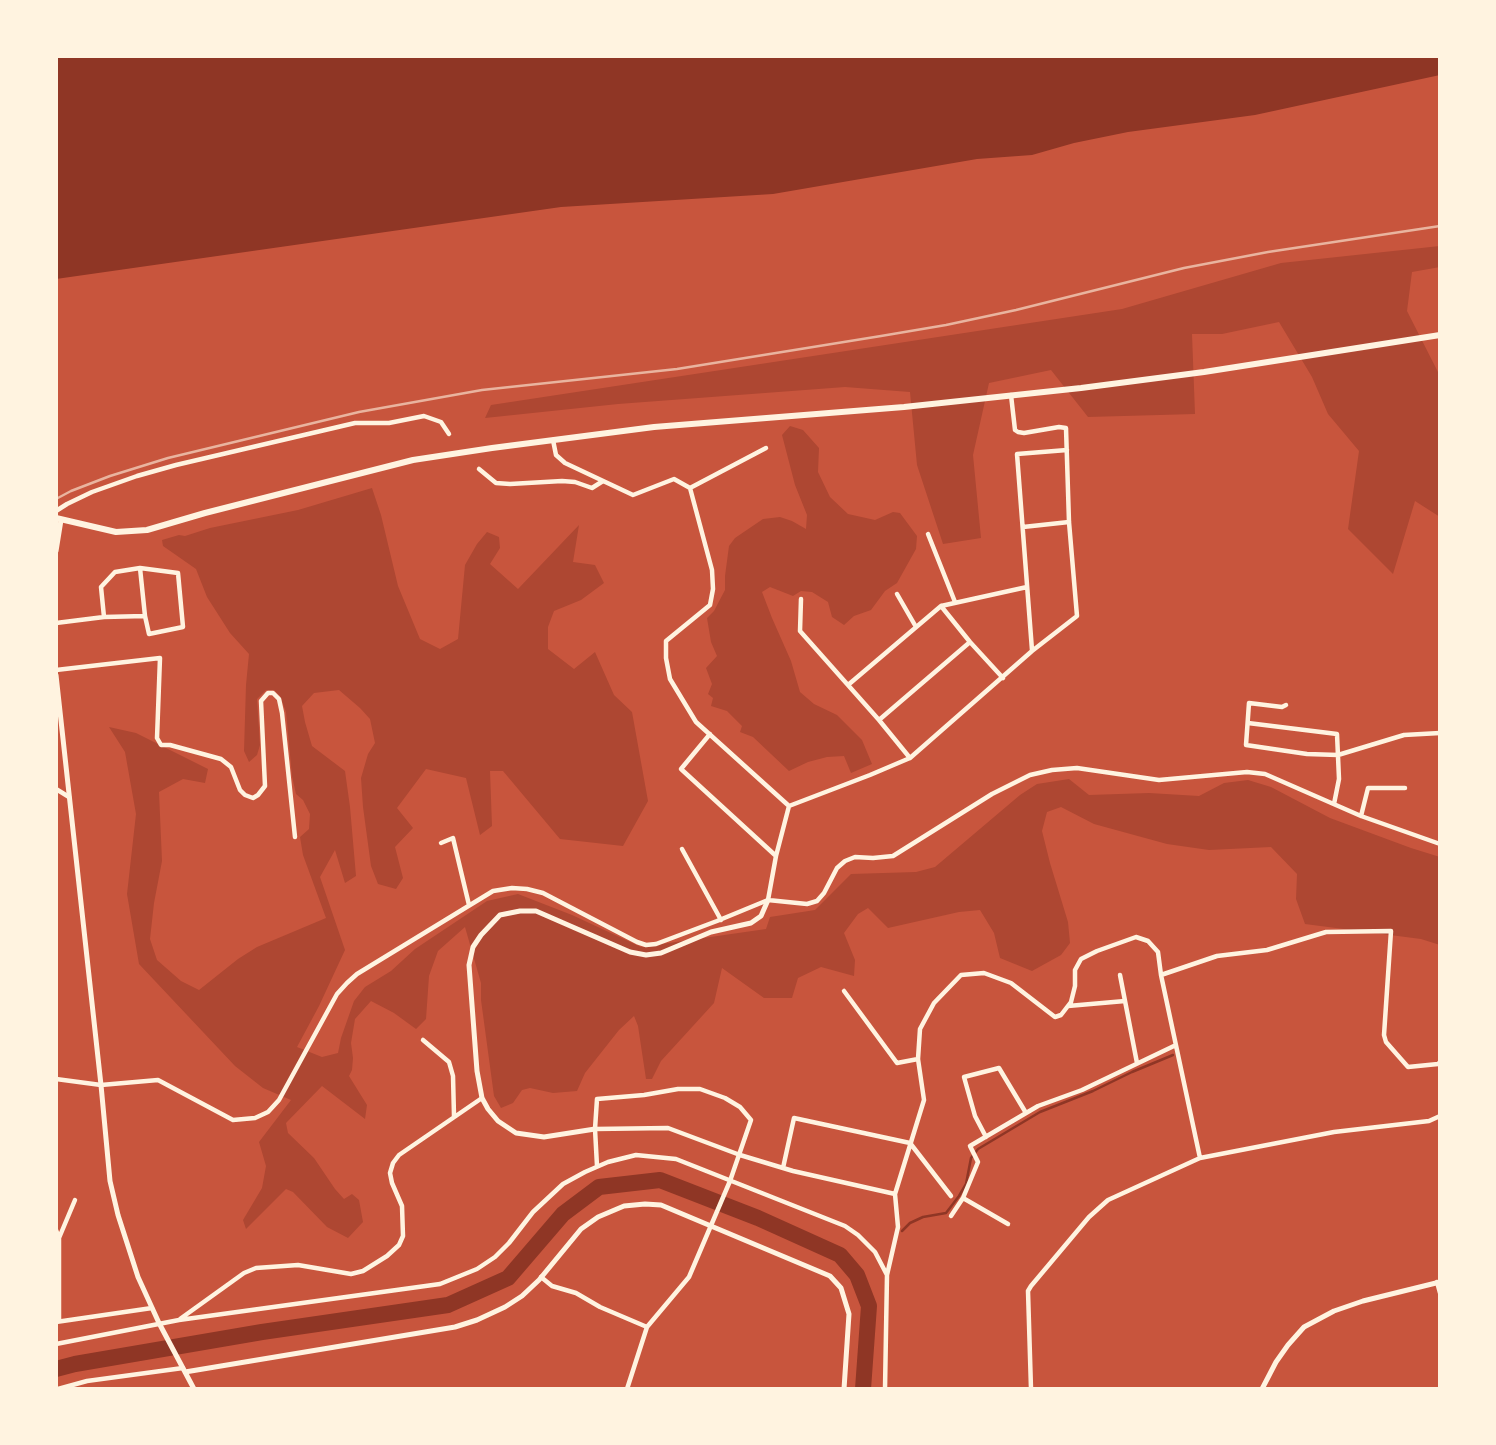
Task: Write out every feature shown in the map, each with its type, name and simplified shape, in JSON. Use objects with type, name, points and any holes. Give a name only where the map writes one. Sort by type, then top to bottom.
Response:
[{"type":"main road","points":[[59,519],[116,532],[147,530],[413,460],[654,427],[904,407],[1081,388],[1205,372],[1440,335]]},
{"type":"street","points":[[789,806],[910,758],[1032,651],[1077,616],[1069,522],[1066,428],[1018,432],[1015,430],[1011,395]]},
{"type":"street","points":[[56,511],[93,492],[137,476],[355,423],[389,423],[424,416],[441,422],[449,435]]},
{"type":"street","points":[[554,440],[556,455],[565,463],[633,495],[674,479],[690,488],[712,570],[713,589],[710,605],[666,641],[670,679],[696,722],[789,806]]},
{"type":"street","points":[[690,488],[766,448]]},
{"type":"street","points":[[1032,651],[1017,454],[1067,450]]},
{"type":"street","points":[[479,468],[496,482],[510,484],[562,481],[592,488],[604,481]]},
{"type":"street","points":[[56,551],[59,519]]},
{"type":"street","points":[[1023,527],[1069,522]]},
{"type":"street","points":[[928,534],[955,602]]},
{"type":"street","points":[[104,617],[102,587],[115,572],[140,568],[178,573],[183,627],[149,634],[140,568]]},
{"type":"street","points":[[848,685],[941,606],[1027,587]]},
{"type":"street","points":[[897,594],[916,627]]},
{"type":"street","points":[[801,599],[800,631],[910,758]]},
{"type":"street","points":[[941,606],[1003,678]]},
{"type":"street","points":[[56,623],[104,617],[145,616]]},
{"type":"street","points":[[879,720],[970,642]]},
{"type":"street","points":[[56,670],[160,658],[157,738],[161,745],[221,759],[231,767],[240,790],[253,798],[265,786],[261,701],[268,693],[273,694],[279,699],[282,713],[295,837]]},
{"type":"street","points":[[56,675],[110,1181],[138,1278],[194,1389]]},
{"type":"street","points":[[1286,705],[1282,708],[1249,703],[1246,744],[1307,754],[1338,755],[1404,735],[1440,733]]},
{"type":"street","points":[[1248,723],[1337,734],[1339,779],[1334,804]]},
{"type":"street","points":[[709,734],[681,769],[776,856]]},
{"type":"street","points":[[56,1079],[101,1085],[159,1080],[233,1120],[255,1118],[268,1112],[279,1100],[337,994],[347,983],[357,974],[493,891],[512,888],[542,893],[637,942],[656,944],[768,900],[807,904],[817,901],[845,861],[855,857],[893,856],[992,794],[1030,775],[1052,770],[1077,768],[1159,780],[1247,772],[1265,774],[1362,816],[1440,844]]},
{"type":"street","points":[[1362,816],[1368,788],[1405,788]]},
{"type":"street","points":[[56,789],[69,797]]},
{"type":"street","points":[[789,806],[768,900],[761,916],[751,923],[711,933],[661,953],[646,955],[630,952],[536,911],[500,915],[473,947],[470,965],[477,1071],[482,1098],[498,1121],[516,1133],[544,1137],[595,1129],[668,1128],[783,1168],[895,1194]]},
{"type":"street","points":[[441,843],[453,838],[469,905]]},
{"type":"street","points":[[682,849],[721,920]]},
{"type":"street","points":[[1161,975],[1217,956],[1267,950],[1326,932],[1391,931],[1384,1035],[1386,1042],[1408,1067],[1440,1062]]},
{"type":"street","points":[[885,1389],[887,1275],[898,1227],[895,1194],[924,1100],[918,1059],[920,1028],[934,1003],[961,975],[984,973],[1011,983],[1055,1017],[1061,1015],[1071,1002],[1074,970],[1080,959],[1136,937],[1148,941],[1158,952],[1199,1158]]},
{"type":"street","points":[[1120,975],[1137,1063]]},
{"type":"street","points":[[844,991],[897,1063],[918,1059]]},
{"type":"street","points":[[1068,1006],[1125,1001]]},
{"type":"street","points":[[423,1040],[449,1062],[453,1076],[454,1117]]},
{"type":"street","points":[[951,1216],[963,1198],[978,1162],[970,1146],[1038,1106],[1082,1090],[1176,1045]]},
{"type":"street","points":[[986,1137],[975,1116],[964,1077],[999,1068],[1026,1113]]},
{"type":"street","points":[[597,1167],[597,1099],[678,1089],[700,1089],[740,1107],[751,1120],[730,1181],[689,1277],[647,1327],[627,1389]]},
{"type":"street","points":[[179,1320],[244,1273],[256,1268],[298,1265],[351,1274],[363,1271],[387,1256],[399,1245],[403,1236],[402,1206],[390,1172],[393,1163],[399,1155],[482,1098]]},
{"type":"street","points":[[1031,1389],[1028,1292],[1089,1217],[1108,1200],[1199,1158],[1334,1132],[1429,1121],[1440,1116]]},
{"type":"street","points":[[783,1168],[794,1118],[910,1143],[951,1196]]},
{"type":"street","points":[[56,1344],[159,1323],[440,1284],[477,1269],[495,1257],[533,1212],[564,1184],[608,1162],[636,1155],[676,1160],[845,1226],[875,1252],[887,1275]]},
{"type":"street","points":[[963,1198],[1008,1224]]},
{"type":"street","points":[[59,1238],[75,1200]]},
{"type":"street","points":[[58,1389],[87,1381],[184,1370],[455,1327],[477,1320],[522,1296],[541,1278],[581,1229],[598,1217],[624,1206],[645,1204],[661,1205],[830,1276],[841,1288],[849,1314],[844,1389]]},
{"type":"street","points":[[56,1230],[59,1238],[58,1322],[152,1308]]},
{"type":"street","points":[[541,1278],[552,1286],[576,1293],[600,1307],[647,1327]]},
{"type":"street","points":[[1262,1389],[1276,1362],[1304,1327],[1334,1311],[1363,1301],[1439,1282],[1440,1293]]},
{"type":"shaded area","points":[[56,56],[1440,56],[1440,75],[1255,115],[1128,132],[1032,155],[977,159],[773,194],[561,207],[56,279]]},
{"type":"shaded area","points":[[1440,246],[1440,267],[1412,272],[1407,311],[1440,376],[1440,517],[1415,501],[1393,574],[1348,529],[1359,451],[1328,414],[1312,377],[1279,322],[1222,334],[1192,334],[1195,414],[1088,417],[1051,370],[989,383],[973,455],[981,538],[943,544],[917,465],[910,392],[845,387],[618,404],[485,418],[491,405],[1122,309],[1281,263]]},
{"type":"shaded area","points":[[790,426],[803,430],[819,448],[818,472],[830,497],[848,514],[875,520],[893,512],[900,513],[917,536],[916,549],[897,583],[885,591],[871,610],[854,616],[844,625],[832,617],[828,602],[812,592],[801,591],[793,596],[770,587],[762,592],[791,661],[800,692],[814,704],[837,715],[862,740],[872,764],[851,773],[844,756],[808,762],[789,771],[753,737],[740,732],[742,726],[727,711],[711,706],[713,698],[708,694],[712,684],[706,668],[717,656],[711,642],[707,618],[714,611],[725,590],[729,546],[735,538],[763,519],[780,517],[806,529],[807,515],[795,485],[782,435]]},
{"type":"shaded area","points":[[372,488],[398,586],[420,639],[440,649],[458,639],[465,565],[487,532],[499,537],[500,548],[490,564],[518,589],[579,525],[573,562],[595,565],[604,583],[581,600],[554,611],[548,627],[548,649],[574,669],[595,652],[614,695],[632,712],[648,801],[623,846],[560,839],[503,771],[490,771],[492,826],[480,835],[466,778],[426,769],[397,808],[413,828],[395,847],[403,878],[396,889],[378,884],[371,866],[361,778],[368,754],[375,743],[370,719],[339,690],[314,693],[302,706],[305,722],[312,746],[345,771],[356,876],[345,883],[335,850],[320,877],[345,950],[297,1047],[322,1057],[338,1053],[354,1001],[365,987],[391,971],[415,949],[487,901],[518,894],[641,947],[766,929],[770,917],[815,910],[851,874],[916,872],[935,867],[1020,795],[1037,784],[1069,779],[1089,795],[1149,793],[1199,796],[1224,783],[1248,780],[1271,787],[1330,818],[1440,857],[1440,945],[1421,939],[1305,924],[1296,899],[1297,874],[1271,847],[1209,850],[1167,844],[1094,824],[1061,807],[1047,812],[1042,831],[1068,922],[1070,943],[1061,955],[1032,971],[1000,958],[994,933],[980,910],[888,928],[868,908],[858,914],[844,933],[855,960],[854,976],[821,967],[798,978],[792,998],[764,998],[722,968],[714,1003],[661,1061],[652,1079],[646,1079],[634,1016],[619,1030],[585,1073],[577,1091],[553,1093],[530,1088],[522,1090],[513,1103],[501,1108],[494,1096],[481,983],[465,927],[438,951],[429,976],[426,1019],[416,1029],[371,1001],[355,1019],[351,1043],[352,1070],[349,1076],[367,1105],[365,1119],[322,1086],[286,1123],[288,1133],[314,1158],[344,1199],[352,1194],[359,1200],[363,1222],[348,1238],[327,1227],[293,1192],[286,1189],[246,1229],[243,1220],[262,1188],[266,1166],[259,1142],[291,1100],[263,1088],[235,1066],[139,964],[127,894],[136,814],[125,752],[109,727],[136,733],[208,769],[205,783],[183,779],[159,792],[162,861],[150,939],[157,960],[181,981],[199,990],[257,947],[326,918],[303,855],[300,837],[309,829],[310,814],[303,800],[296,794],[286,712],[280,696],[274,690],[266,690],[257,699],[260,745],[257,755],[249,762],[244,751],[249,654],[230,633],[207,597],[196,569],[163,546],[162,540],[298,510]]},
{"type":"waterway","points":[[902,1231],[910,1223],[923,1217],[946,1213],[966,1184],[971,1158],[978,1149],[1040,1112],[1173,1055]]},
{"type":"waterway","points":[[56,1369],[262,1332],[448,1305],[508,1278],[563,1214],[599,1187],[660,1180],[758,1218],[840,1255],[857,1275],[869,1306],[863,1389]]},
{"type":"railway","points":[[56,499],[110,476],[168,458],[359,412],[482,390],[677,369],[946,325],[1184,268],[1268,252],[1440,226]]}]
